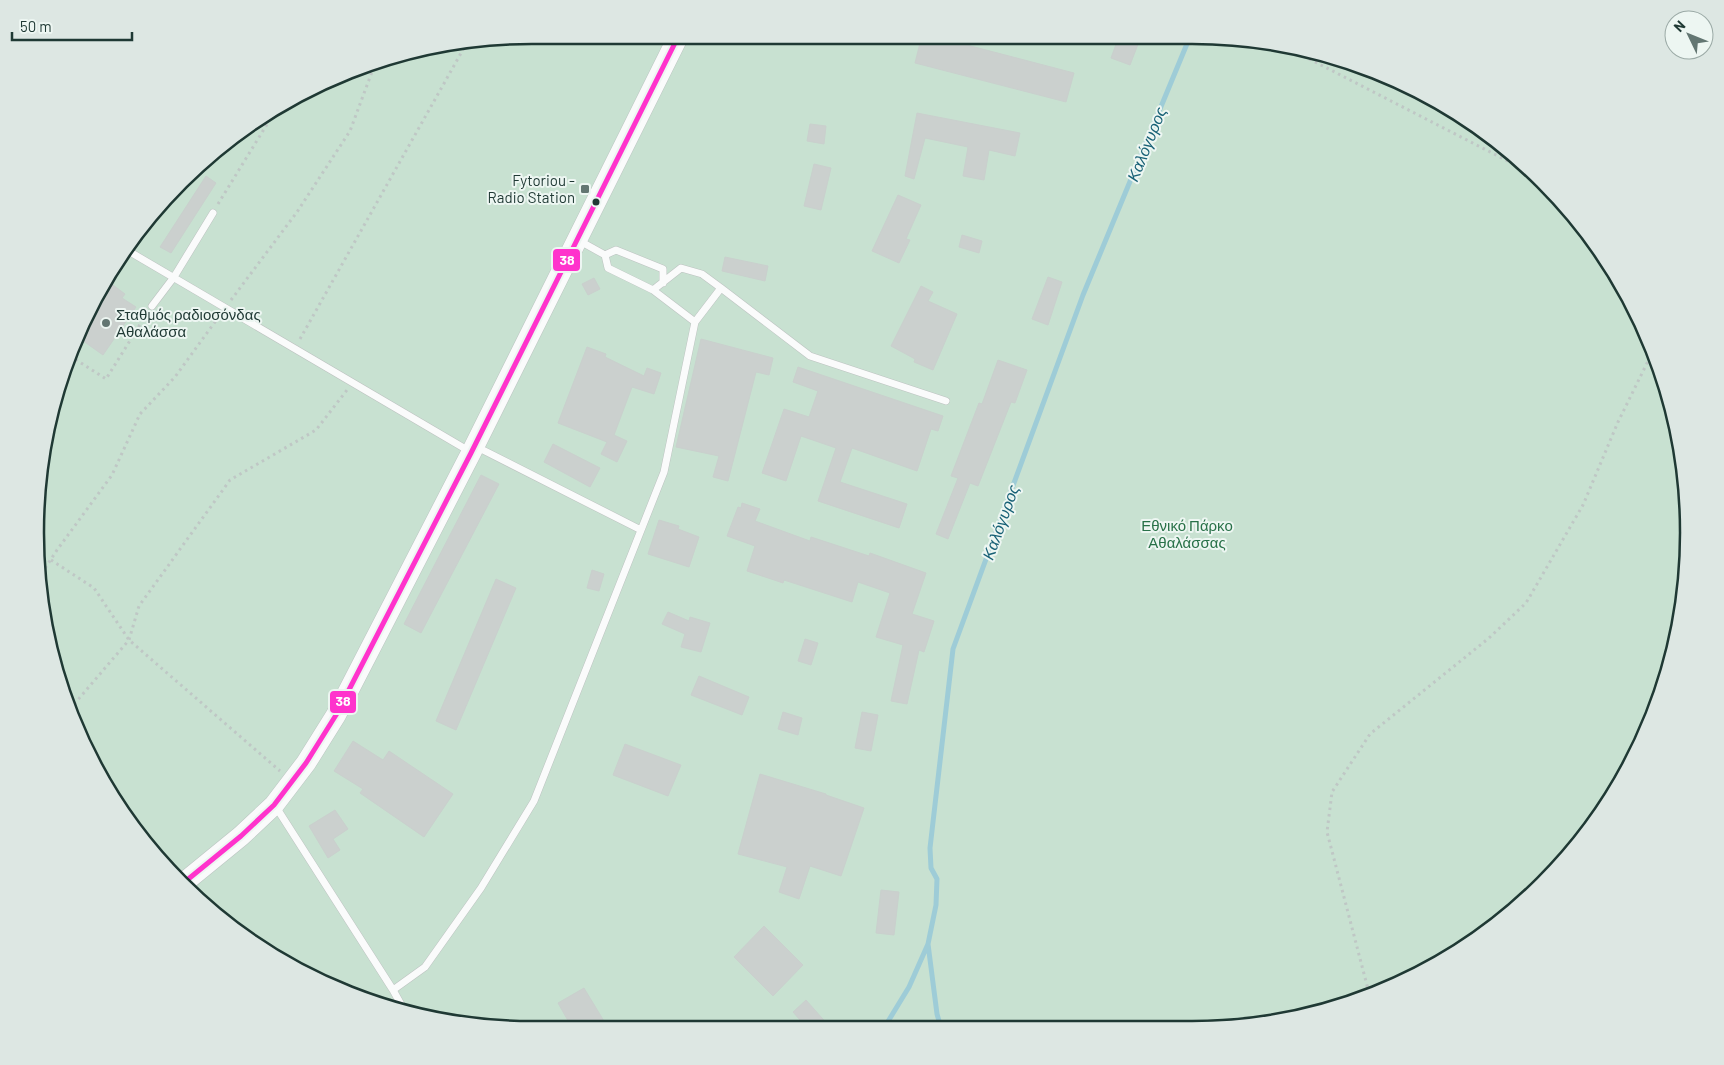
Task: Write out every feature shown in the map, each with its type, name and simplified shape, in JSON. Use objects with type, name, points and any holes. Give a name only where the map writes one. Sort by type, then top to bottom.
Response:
[{"type":"main road","points":[[188,879],[241,836],[274,804],[306,763],[336,715],[473,449],[674,44]]},
{"type":"lane","points":[[152,306],[174,277],[213,213]]},
{"type":"lane","points":[[576,240],[605,255],[608,268],[653,290],[695,322]]},
{"type":"lane","points":[[605,255],[616,250],[663,269],[663,283]]},
{"type":"lane","points":[[132,253],[446,439],[473,449],[642,530]]},
{"type":"lane","points":[[653,290],[681,268],[702,274],[810,356],[946,401]]},
{"type":"lane","points":[[393,990],[425,967],[481,888],[534,801],[664,472],[695,322],[721,288]]},
{"type":"lane","points":[[274,804],[400,1003]]},
{"type":"path","points":[[294,349],[463,49]]},
{"type":"path","points":[[1306,57],[1511,163]]},
{"type":"path","points":[[45,567],[112,475],[140,414],[175,377],[225,307],[298,212],[350,131],[372,71]]},
{"type":"path","points":[[213,213],[269,121]]},
{"type":"path","points":[[76,360],[106,379],[152,306]]},
{"type":"path","points":[[1368,988],[1327,832],[1332,792],[1370,734],[1488,638],[1526,603],[1583,505],[1618,422],[1649,360]]},
{"type":"path","points":[[75,703],[128,640],[139,606],[230,480],[316,430],[353,383]]},
{"type":"path","points":[[50,560],[94,588],[128,640],[292,781]]},
{"type":"green space","name":"Εθνικό Πάρκο Αθαλάσσας","points":[[501,45],[1223,45],[1287,53],[1349,70],[1408,94],[1463,126],[1514,165],[1537,187],[1559,210],[1598,261],[1630,316],[1643,345],[1664,406],[1671,437],[1676,469],[1680,532],[1676,596],[1671,628],[1664,659],[1643,720],[1615,777],[1598,804],[1559,855],[1514,900],[1463,939],[1436,956],[1379,984],[1349,995],[1318,1005],[1255,1017],[1192,1021],[501,1020],[437,1012],[375,995],[316,971],[261,939],[210,900],[165,855],[126,804],[109,777],[81,720],[60,659],[53,628],[45,564],[44,532],[48,469],[60,406],[81,345],[109,288],[126,261],[165,210],[210,165],[261,126],[288,109],[345,81],[406,60],[437,53]]},
{"type":"building","points":[[920,44],[963,44],[1074,73],[1066,102],[915,63]]},
{"type":"building","points":[[1116,44],[1138,44],[1130,65],[1111,58]]},
{"type":"building","points":[[917,113],[1020,133],[1015,156],[989,150],[984,180],[963,176],[968,147],[925,138],[914,179],[905,176]]},
{"type":"building","points":[[810,124],[826,126],[824,144],[807,141]]},
{"type":"building","points":[[814,164],[831,168],[821,210],[804,206]]},
{"type":"building","points":[[206,176],[216,183],[171,253],[160,247]]},
{"type":"building","points":[[898,195],[921,205],[906,239],[910,240],[899,263],[872,251]]},
{"type":"building","points":[[962,235],[982,241],[979,253],[959,247]]},
{"type":"building","points":[[725,257],[768,266],[765,281],[722,271]]},
{"type":"building","points":[[1048,277],[1062,282],[1048,325],[1032,319]]},
{"type":"building","points":[[594,278],[600,289],[588,295],[582,284]]},
{"type":"building","name":"Σταθμός ραδιοσόνδας Αθαλάσσα","points":[[112,284],[125,294],[122,298],[136,307],[103,355],[83,341]]},
{"type":"building","points":[[921,286],[933,292],[928,301],[957,314],[933,370],[914,362],[915,359],[891,346]]},
{"type":"building","points":[[701,339],[773,358],[769,375],[756,372],[728,481],[713,477],[719,456],[676,447]]},
{"type":"building","points":[[587,347],[606,354],[605,357],[644,376],[647,368],[661,373],[654,394],[632,387],[614,435],[627,441],[617,462],[601,454],[607,442],[558,423]]},
{"type":"building","points":[[998,360],[1027,370],[1015,403],[1011,402],[978,486],[970,483],[948,539],[936,534],[958,478],[951,476],[979,403],[982,404]]},
{"type":"building","points":[[798,367],[943,416],[938,431],[931,429],[917,471],[852,448],[840,482],[907,504],[899,528],[818,501],[836,448],[801,436],[786,481],[762,473],[784,409],[809,417],[818,391],[793,382]]},
{"type":"building","points":[[553,444],[600,468],[590,487],[544,462]]},
{"type":"building","points":[[481,475],[499,484],[421,633],[404,624]]},
{"type":"building","points":[[742,503],[760,509],[755,521],[810,541],[811,537],[869,556],[870,553],[926,573],[912,614],[934,621],[924,652],[919,650],[907,704],[891,701],[903,645],[876,637],[890,593],[858,582],[852,602],[784,580],[783,583],[747,571],[755,546],[727,536],[738,507],[741,508]]},
{"type":"building","points":[[659,520],[679,526],[678,529],[699,537],[689,567],[648,554]]},
{"type":"building","points":[[592,570],[604,574],[599,591],[587,588]]},
{"type":"building","points":[[496,579],[516,588],[456,730],[436,721]]},
{"type":"building","points":[[668,612],[689,621],[690,617],[710,623],[701,652],[681,647],[685,634],[662,624]]},
{"type":"building","points":[[805,639],[818,643],[811,665],[798,661]]},
{"type":"building","points":[[699,676],[749,697],[742,715],[691,695]]},
{"type":"building","points":[[783,712],[802,718],[798,735],[778,729]]},
{"type":"building","points":[[862,712],[878,715],[871,751],[855,748]]},
{"type":"building","points":[[353,741],[383,760],[389,751],[453,794],[424,837],[360,793],[363,789],[334,771]]},
{"type":"building","points":[[625,744],[681,765],[668,796],[613,775]]},
{"type":"building","points":[[760,774],[864,808],[841,876],[810,866],[799,899],[779,892],[787,867],[738,854]]},
{"type":"building","points":[[335,810],[348,829],[333,839],[340,850],[328,858],[309,826]]},
{"type":"building","points":[[881,890],[899,892],[894,935],[876,933]]},
{"type":"building","points":[[764,926],[803,965],[773,996],[734,957]]},
{"type":"building","points":[[584,988],[604,1021],[568,1021],[558,1003]]},
{"type":"building","points":[[806,1000],[825,1021],[801,1021],[793,1012]]},
{"type":"waterway","name":"Καλόγυρος","points":[[939,1021],[928,944],[936,905],[937,879],[931,868],[930,848],[953,649],[1083,295],[1187,44]]},
{"type":"waterway","points":[[888,1021],[909,987],[928,944]]},
{"type":"transit line","name":"38","points":[[188,879],[241,836],[274,805],[306,763],[336,715],[471,453],[675,44]]},
{"type":"place","name":"Fytoriou - Radio Station","points":[[585,189]]},
{"type":"place","name":"Σταθμός ραδιοσόνδας Αθαλάσσα","points":[[106,323]]}]
